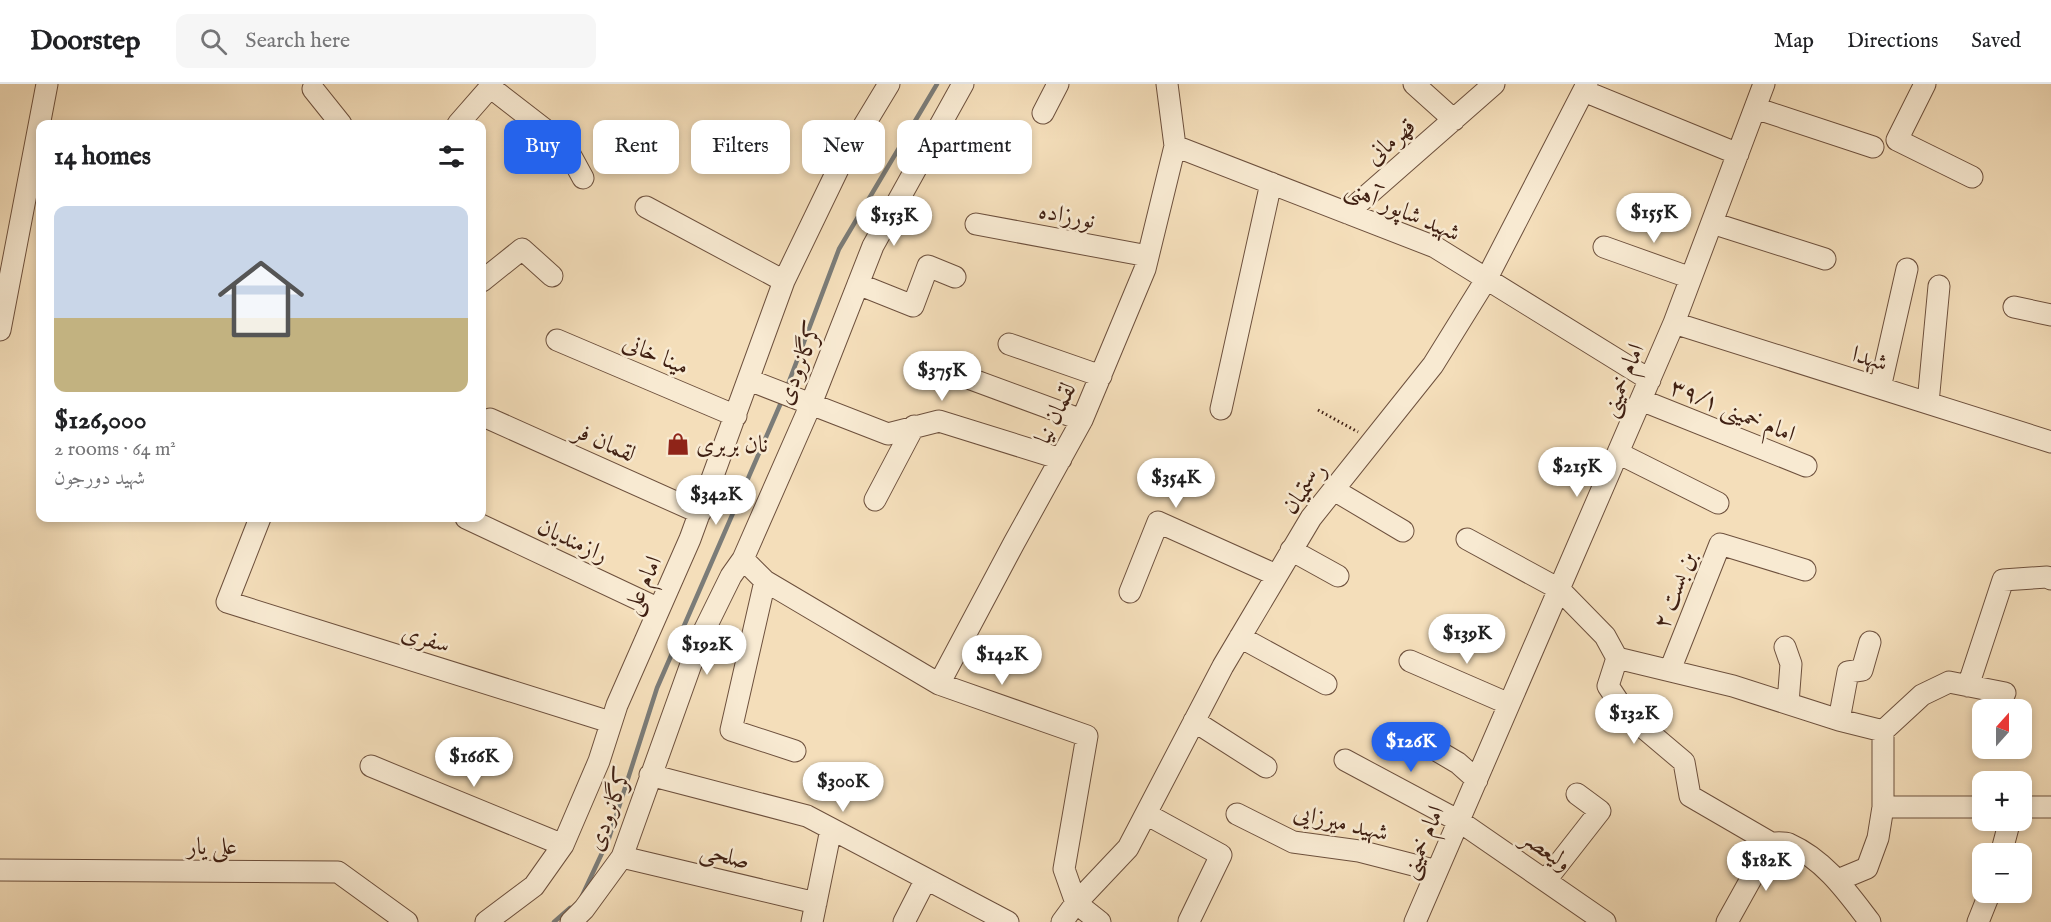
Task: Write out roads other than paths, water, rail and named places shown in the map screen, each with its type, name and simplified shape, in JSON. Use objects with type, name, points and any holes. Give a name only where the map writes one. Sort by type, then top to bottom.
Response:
[{"type":"street","points":[[40,120],[47,84]]},
{"type":"street","name":"امام علی","points":[[486,922],[534,886],[563,846],[599,761],[610,722],[700,513],[784,281],[840,165],[889,84]]},
{"type":"street","name":"کرگانرودی","points":[[571,922],[584,909],[622,857],[700,639],[731,576],[743,559],[811,404],[873,246],[963,84]]},
{"type":"street","points":[[1043,113],[1058,84]]},
{"type":"street","points":[[1167,84],[1175,146]]},
{"type":"street","points":[[1414,84],[1454,120]]},
{"type":"street","name":"قهرمانی","points":[[1347,213],[1494,84]]},
{"type":"street","name":"امام خمینی","points":[[1415,922],[1674,323],[1764,84]]},
{"type":"street","points":[[1925,84],[1897,140],[1972,177]]},
{"type":"street","points":[[461,120],[492,85],[565,145],[584,178]]},
{"type":"street","points":[[1585,87],[1738,154]]},
{"type":"street","name":"رستمیان","points":[[1062,922],[1076,903],[1128,848],[1240,637],[1311,518],[1433,365],[1487,278],[1585,87]]},
{"type":"street","points":[[313,89],[338,120]]},
{"type":"street","points":[[1755,108],[1873,147]]},
{"type":"street","points":[[0,330],[36,142]]},
{"type":"street","name":"شهید شاپور آهنی","points":[[1175,146],[1435,247],[1650,380]]},
{"type":"street","name":"لقمان نیا","points":[[939,684],[1082,420],[1145,269],[1175,146]]},
{"type":"street","points":[[1221,409],[1271,183]]},
{"type":"street","points":[[646,207],[784,281]]},
{"type":"street","points":[[1712,222],[1825,259]]},
{"type":"street","name":"نورزاده","points":[[976,224],[1148,256]]},
{"type":"street","points":[[1604,247],[1691,278]]},
{"type":"street","points":[[486,276],[522,249],[552,276]]},
{"type":"street","points":[[858,284],[913,306],[928,266],[955,277]]},
{"type":"street","points":[[1880,388],[1907,269]]},
{"type":"street","points":[[1928,403],[1939,286]]},
{"type":"street","points":[[2014,308],[2051,315]]},
{"type":"street","name":"شهدا","points":[[1674,323],[2051,442]]},
{"type":"street","name":"مینا خانی","points":[[557,340],[736,416]]},
{"type":"street","points":[[1009,344],[1101,376]]},
{"type":"street","points":[[948,371],[1082,420]]},
{"type":"street","points":[[749,380],[888,434],[939,421],[1061,459]]},
{"type":"street","name":"امام خمینی ۳۹/۱","points":[[1641,400],[1806,466]]},
{"type":"street","name":"لقمان فر","points":[[490,419],[700,513]]},
{"type":"street","points":[[874,500],[914,426]]},
{"type":"street","points":[[1618,453],[1718,503]]},
{"type":"street","points":[[1334,490],[1403,531]]},
{"type":"street","name":"سفری","points":[[258,522],[227,602],[610,722]]},
{"type":"street","name":"رازمندیان","points":[[474,522],[659,609]]},
{"type":"street","points":[[1130,592],[1158,522],[1276,575]]},
{"type":"street","points":[[1467,539],[1559,589],[1605,636],[1617,658],[1608,686],[1626,713],[1684,762],[1690,796],[1771,843],[1788,843],[1822,864],[1838,880],[1870,922]]},
{"type":"street","name":"بن بست ۲","points":[[1670,670],[1720,544],[1804,570]]},
{"type":"street","points":[[1292,550],[1338,576]]},
{"type":"street","points":[[743,559],[765,581],[939,684],[1087,736],[1064,869],[1076,903],[1100,922]]},
{"type":"street","points":[[1968,686],[2003,580],[2047,577],[2051,579]]},
{"type":"street","points":[[765,581],[731,730],[795,751]]},
{"type":"street","points":[[1240,637],[1326,684]]},
{"type":"street","points":[[1839,720],[1848,672],[1862,670],[1870,642]]},
{"type":"street","points":[[1785,647],[1791,664],[1788,703]]},
{"type":"street","points":[[1617,658],[1670,670],[1883,731]]},
{"type":"street","points":[[1410,661],[1509,705]]},
{"type":"street","points":[[1838,880],[1867,868],[1878,838],[1883,807],[1883,731],[1922,695],[1949,682],[2005,693]]},
{"type":"street","points":[[1194,721],[1266,767]]},
{"type":"street","points":[[1424,743],[1458,763],[1477,780]]},
{"type":"street","name":"ولیعصر","points":[[1345,760],[1459,821],[1605,922]]},
{"type":"street","points":[[371,766],[563,846]]},
{"type":"street","points":[[650,775],[807,816],[1008,922]]},
{"type":"street","points":[[1546,880],[1600,811],[1577,794]]},
{"type":"street","points":[[1883,807],[1972,807]]},
{"type":"street","points":[[2032,807],[2051,807]]},
{"type":"street","points":[[1146,814],[1221,855],[1189,921]]},
{"type":"street","name":"شهید میرزایی","points":[[1237,814],[1293,842],[1359,851],[1437,872]]},
{"type":"street","points":[[814,913],[831,829]]},
{"type":"street","points":[[1727,922],[1771,843]]},
{"type":"street","name":"صلحی","points":[[622,857],[814,913]]},
{"type":"street","name":"علی یار","points":[[0,870],[338,872],[407,922]]},
{"type":"street","points":[[904,922],[926,879]]},
{"type":"street","points":[[1978,922],[1986,903]]},
{"type":"waterway","points":[[787,387],[839,249],[937,84]]},
{"type":"waterway","points":[[582,896],[609,838],[657,688],[783,398]]},
{"type":"waterway","points":[[554,922],[570,908]]},
{"type":"place","name":"نان بربری","points":[[678,444]]}]
